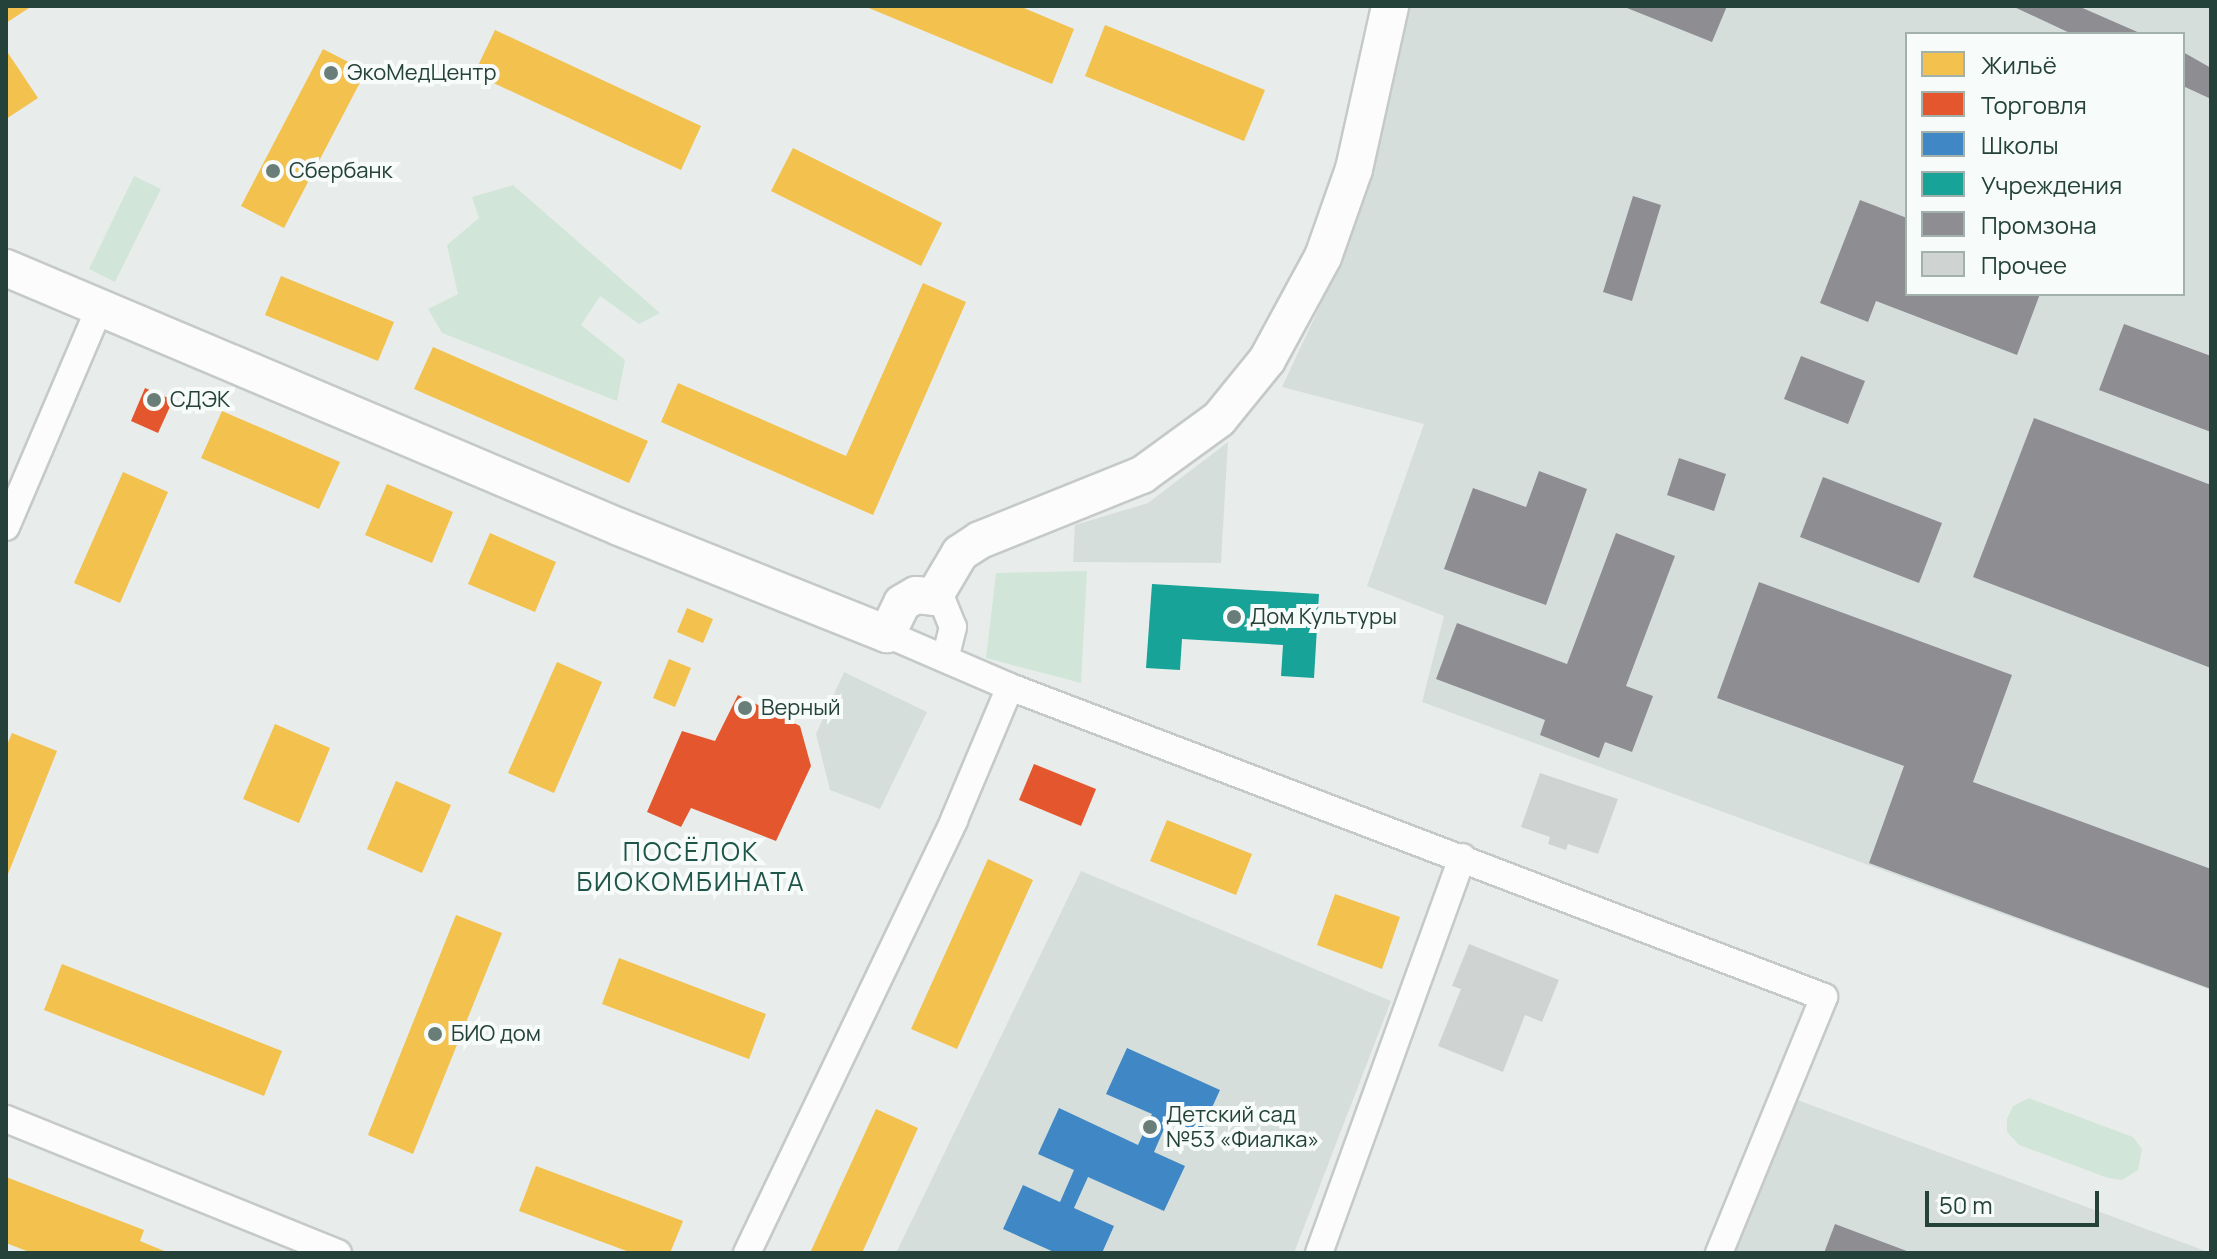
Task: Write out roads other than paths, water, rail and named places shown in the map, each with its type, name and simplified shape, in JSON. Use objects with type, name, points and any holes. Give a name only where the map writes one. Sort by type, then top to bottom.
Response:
[{"type":"street","points":[[934,597],[960,553],[980,540],[1142,475],[1219,419],[1267,360],[1323,257],[1354,169],[1390,6]]},
{"type":"street","points":[[6,268],[619,527],[887,634],[1010,687],[1824,997],[1719,1253]]},
{"type":"street","points":[[6,527],[99,309]]},
{"type":"street","points":[[887,634],[902,603],[916,595],[942,600],[953,627],[945,658]]},
{"type":"street","points":[[747,1253],[954,820],[1010,687]]},
{"type":"street","points":[[1319,1253],[1462,857]]},
{"type":"street","points":[[6,1119],[338,1253]]},
{"type":"place","name":"ЭкоМедЦентр","points":[[331,73]]},
{"type":"place","name":"Сбербанк","points":[[273,171]]},
{"type":"place","name":"СДЭК","points":[[154,400]]},
{"type":"place","name":"Дом Культуры","points":[[1234,617]]},
{"type":"place","name":"Верный","points":[[745,708]]},
{"type":"place","name":"БИО дом","points":[[435,1034]]},
{"type":"place","name":"Детский сад №53 «Фиалка»","points":[[1150,1127]]},
{"type":"district","name":"ПОСЁЛОК БИОКОМБИНАТА","points":[[691,867]]}]
